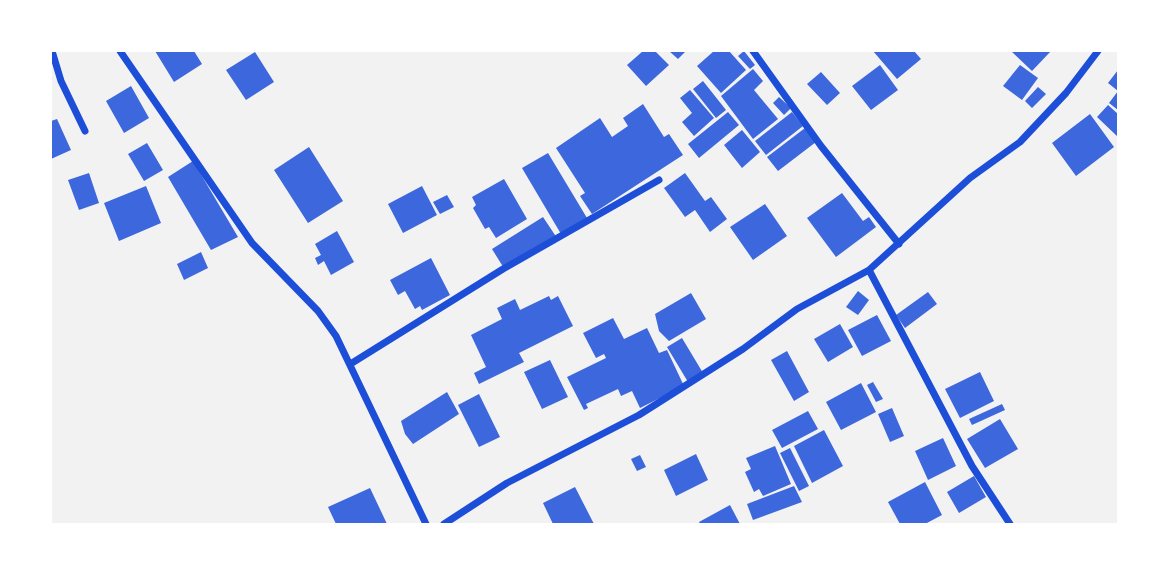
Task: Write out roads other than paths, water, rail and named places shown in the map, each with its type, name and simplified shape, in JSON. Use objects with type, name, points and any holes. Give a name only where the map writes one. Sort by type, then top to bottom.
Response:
[{"type":"street","points":[[52,51],[61,81],[86,131]]},
{"type":"street","points":[[120,51],[252,243],[318,311],[352,363],[426,524]]},
{"type":"street","points":[[753,51],[821,146],[899,244]]},
{"type":"street","points":[[444,524],[507,483],[639,415],[743,349],[797,309],[869,270],[970,178],[1020,142],[1066,93],[1098,51]]},
{"type":"street","points":[[352,363],[503,269],[659,180]]},
{"type":"street","points":[[869,270],[972,466],[1010,524]]}]
